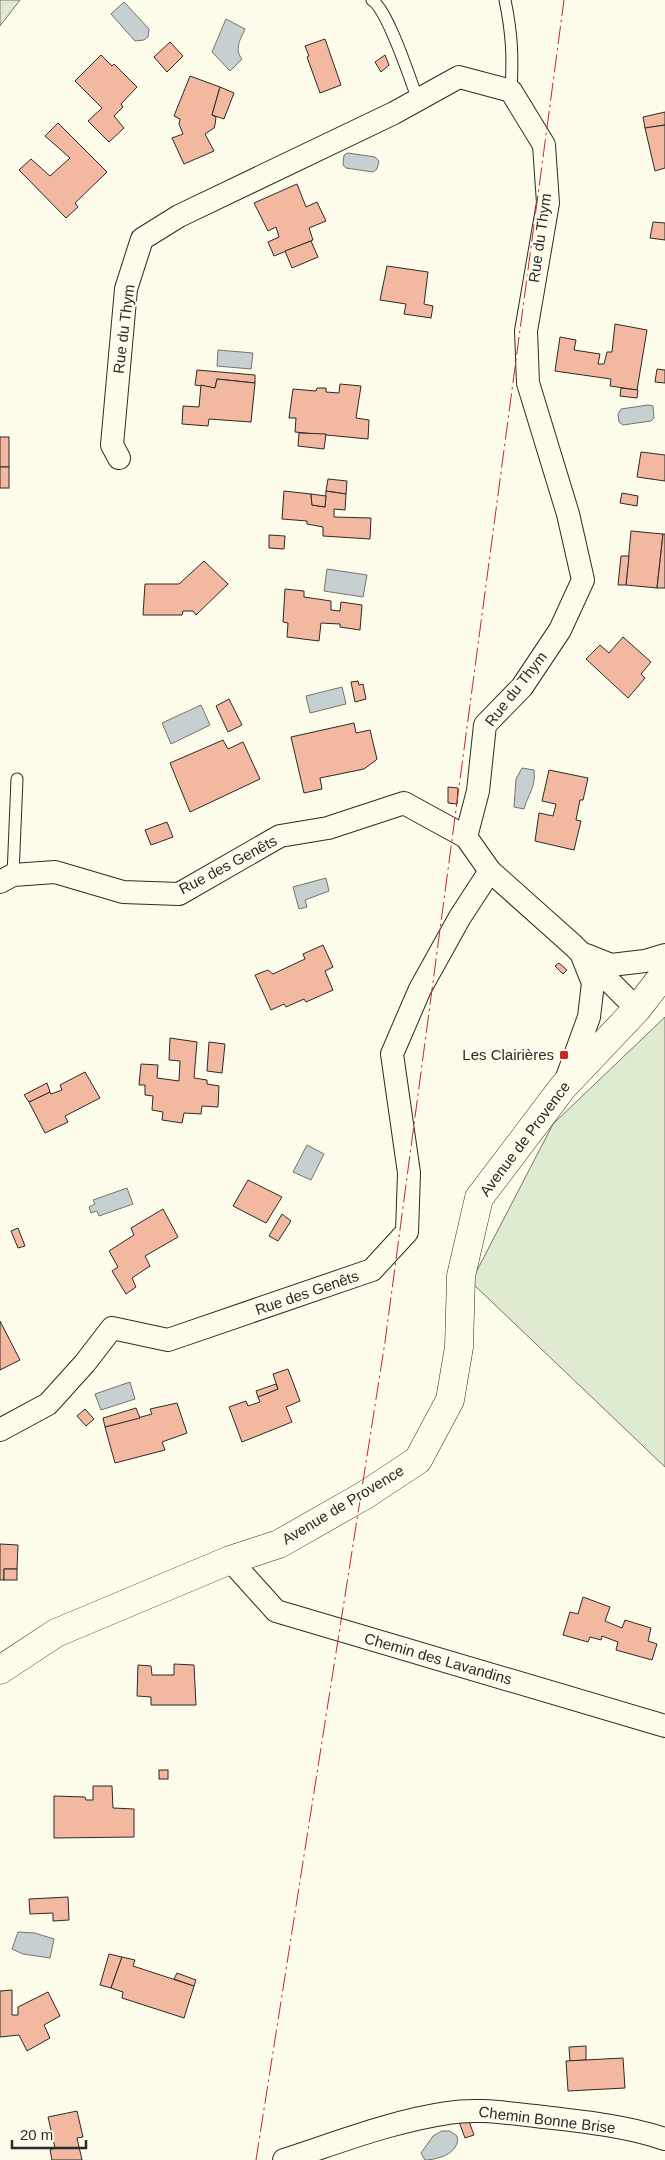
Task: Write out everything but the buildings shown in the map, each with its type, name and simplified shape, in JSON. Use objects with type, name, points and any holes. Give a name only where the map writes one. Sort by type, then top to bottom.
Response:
[{"type":"street","name":"Rue du Thym","points":[[119,458],[112,445],[126,289],[142,238],[179,216],[418,100],[459,78],[510,91],[544,145],[548,203],[526,331],[528,383],[568,514],[583,580],[560,630],[522,687],[485,725],[478,791],[466,837]]},
{"type":"street","name":"Rue des Genêts","points":[[6,878],[55,872],[123,892],[179,894],[280,836],[328,828],[404,803],[466,837],[490,871],[581,953],[637,1009]]},
{"type":"street","name":"Rue des Genêts","points":[[0,1430],[48,1404],[85,1363],[112,1328],[168,1340],[372,1270],[407,1232],[409,1173],[392,1054],[420,989],[460,917],[490,871]]},
{"type":"street","points":[[581,953],[611,964],[645,961],[665,955]]},
{"type":"street","points":[[563,1087],[589,1017],[593,983],[581,953]]},
{"type":"street","name":"Avenue de Provence","points":[[0,1670],[56,1633],[230,1560],[279,1544],[365,1495],[418,1460],[450,1400],[459,1347],[461,1276],[480,1198],[563,1087],[637,1009],[665,973]]},
{"type":"street","name":"Chemin des Lavandins","points":[[230,1560],[276,1611],[665,1726]]},
{"type":"street","name":"Chemin Bonne Brise","points":[[284,2160],[409,2121],[448,2112],[486,2111],[579,2121],[665,2139]]},
{"type":"lane","points":[[372,0],[378,4],[389,27],[418,100]]},
{"type":"lane","points":[[505,0],[512,33],[514,56],[510,91]]},
{"type":"lane","points":[[6,878],[17,779]]},
{"type":"green space","points":[[0,0],[20,0],[0,26]]},
{"type":"green space","points":[[665,1017],[665,1467],[471,1282],[553,1124]]},
{"type":"shaded area","points":[[124,2],[149,29],[148,37],[144,40],[135,41],[111,14]]},
{"type":"shaded area","points":[[226,19],[245,29],[238,48],[242,59],[230,71],[212,52]]},
{"type":"shaded area","points":[[348,153],[375,157],[379,161],[377,169],[373,172],[346,168],[343,165],[344,155]]},
{"type":"shaded area","points":[[218,350],[253,353],[251,369],[217,366]]},
{"type":"shaded area","points":[[653,406],[654,418],[651,421],[623,425],[619,422],[618,414],[621,409]]},
{"type":"shaded area","points":[[327,569],[367,575],[363,597],[324,591]]},
{"type":"shaded area","points":[[342,687],[346,704],[310,713],[306,696]]},
{"type":"shaded area","points":[[201,705],[210,725],[171,744],[162,723]]},
{"type":"shaded area","points":[[522,768],[534,770],[533,786],[524,809],[514,807],[516,779]]},
{"type":"shaded area","points":[[326,878],[329,891],[305,900],[307,907],[299,909],[293,887]]},
{"type":"shaded area","points":[[307,1145],[324,1154],[311,1180],[293,1172]]},
{"type":"shaded area","points":[[127,1188],[133,1204],[99,1216],[97,1211],[91,1213],[89,1207],[95,1204],[93,1200]]},
{"type":"shaded area","points":[[130,1382],[135,1399],[101,1410],[95,1394]]},
{"type":"shaded area","points":[[18,1932],[35,1933],[54,1939],[50,1958],[23,1954],[12,1949]]},
{"type":"shaded area","points":[[442,2131],[450,2131],[457,2136],[455,2147],[452,2151],[441,2157],[425,2160],[421,2153],[433,2136]]},
{"type":"power","points":[[256,2160],[385,1342],[564,0]]},
{"type":"place","name":"Les Clairières","points":[[564,1055]]}]
